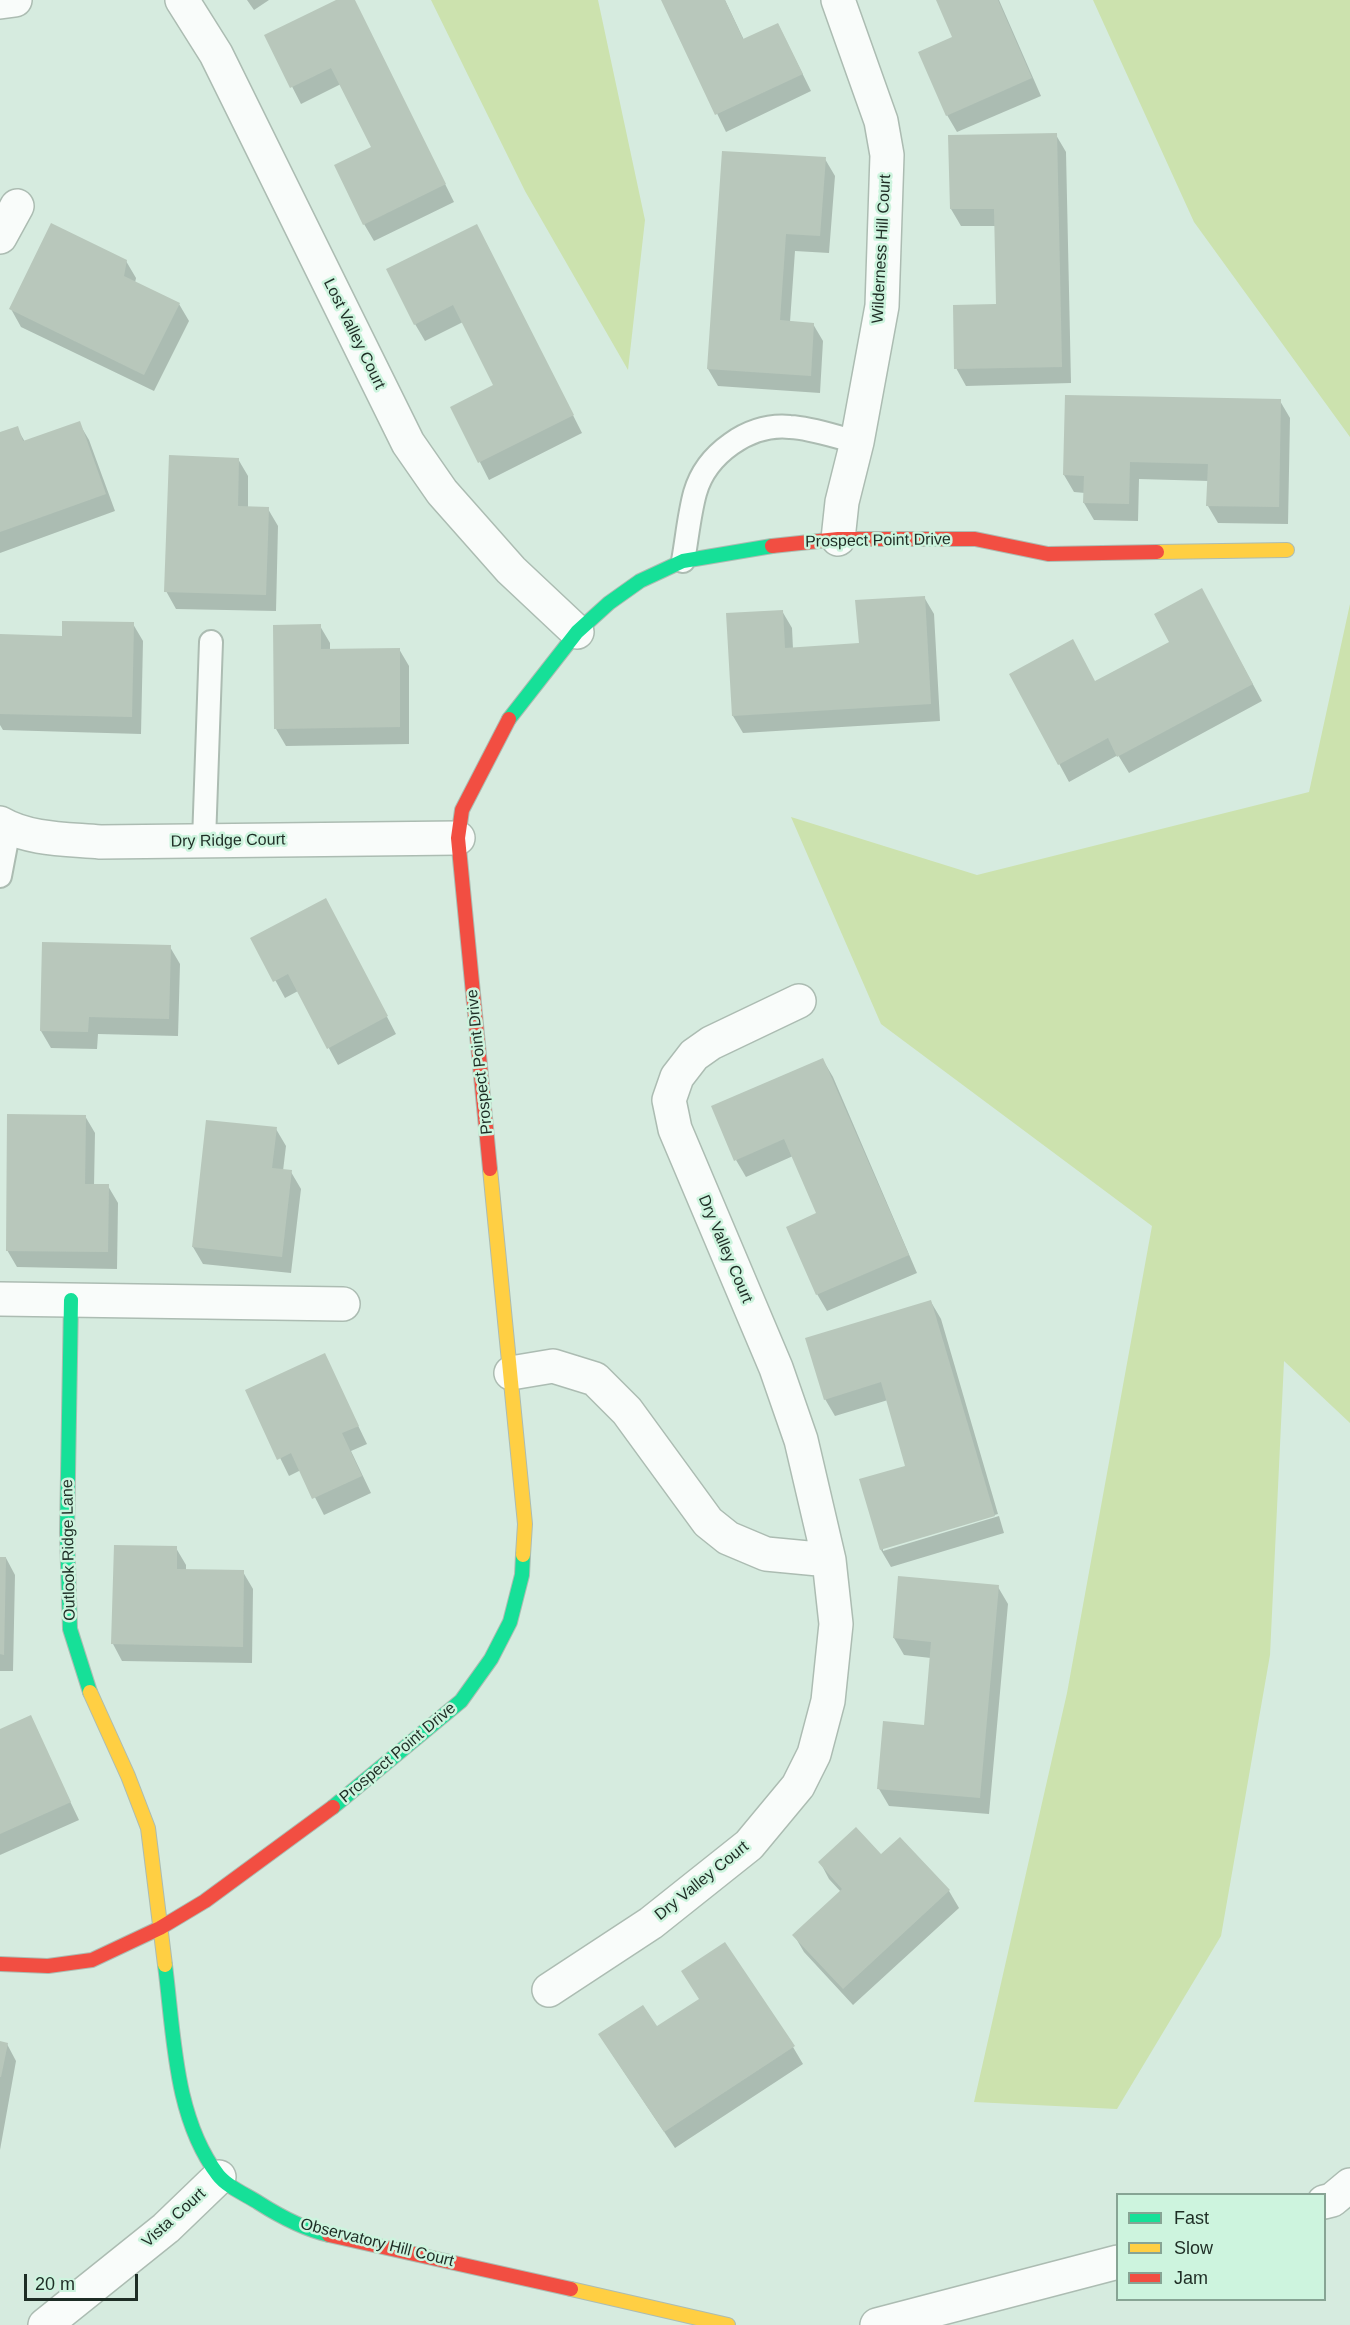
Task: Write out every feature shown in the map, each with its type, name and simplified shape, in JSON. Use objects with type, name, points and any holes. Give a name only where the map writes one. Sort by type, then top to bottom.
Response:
[{"type":"street","points":[[0,2],[15,0]]},
{"type":"street","name":"Lost Valley Court","points":[[182,0],[216,54],[408,443],[442,492],[511,570],[577,632]]},
{"type":"street","name":"Wilderness Hill Court","points":[[838,0],[881,121],[887,155],[882,306],[857,442],[842,502],[838,539]]},
{"type":"street","points":[[0,237],[17,206]]},
{"type":"street","name":"Prospect Point Drive","points":[[0,1964],[48,1966],[92,1960],[160,1928],[205,1901],[350,1794],[461,1701],[491,1659],[510,1622],[522,1575],[525,1524],[458,838],[462,810],[505,724],[577,632],[609,603],[640,581],[683,561],[777,545],[838,539],[975,539],[1048,554],[1287,550]]},
{"type":"street","name":"Dry Ridge Court","points":[[4,826],[43,837],[100,842],[458,838]]},
{"type":"street","name":"Dry Valley Court","points":[[549,1990],[651,1923],[749,1845],[798,1786],[814,1754],[828,1701],[836,1624],[829,1560],[801,1440],[776,1368],[675,1129],[669,1100],[677,1077],[694,1055],[711,1044],[799,1001]]},
{"type":"street","points":[[0,1299],[343,1304]]},
{"type":"street","name":"Outlook Ridge Lane","points":[[71,1300],[67,1533],[70,1629],[87,1686],[128,1776],[148,1828],[160,1928]]},
{"type":"street","points":[[511,1373],[553,1366],[595,1379],[627,1411],[708,1522],[728,1538],[766,1554],[829,1560]]},
{"type":"street","name":"Observatory Hill Court","points":[[160,1928],[181,2087],[197,2140],[219,2177],[273,2212],[309,2230],[728,2325]]},
{"type":"street","name":"Vista Court","points":[[45,2325],[166,2228],[219,2177]]},
{"type":"street","points":[[1326,2202],[1332,2200],[1350,2185]]},
{"type":"street","points":[[877,2325],[1116,2263]]},
{"type":"lane","points":[[683,561],[695,492],[706,469],[729,445],[756,430],[789,426],[857,442]]},
{"type":"lane","points":[[204,841],[211,642]]},
{"type":"lane","points":[[0,876],[4,826]]},
{"type":"green space","points":[[431,0],[598,0],[645,220],[628,370],[525,191]]},
{"type":"green space","points":[[1093,0],[1350,0],[1350,437],[1194,222]]},
{"type":"green space","points":[[1350,604],[1350,1423],[1284,1361],[1270,1655],[1221,1936],[1117,2109],[974,2102],[1067,1693],[1152,1226],[881,1024],[791,817],[977,875],[1309,792]]},
{"type":"building","points":[[336,0],[355,0],[446,184],[363,225],[334,165],[371,147],[331,68],[290,88],[264,35]]},
{"type":"building","points":[[661,0],[725,0],[743,39],[778,23],[803,74],[715,115]]},
{"type":"building","points":[[936,0],[998,0],[1032,78],[946,116],[918,52],[952,37]]},
{"type":"building","points":[[1057,133],[1062,367],[954,369],[953,305],[996,304],[994,209],[950,209],[948,135]]},
{"type":"building","points":[[722,151],[826,157],[820,236],[786,234],[780,320],[814,323],[811,376],[707,369]]},
{"type":"building","points":[[51,223],[127,260],[124,276],[180,303],[144,375],[9,309]]},
{"type":"building","points":[[477,224],[574,415],[478,463],[450,407],[493,385],[453,305],[414,325],[386,269]]},
{"type":"building","points":[[1065,395],[1281,399],[1279,507],[1206,506],[1208,464],[1130,462],[1129,504],[1083,503],[1084,476],[1063,475]]},
{"type":"building","points":[[80,421],[106,494],[0,532],[0,432],[18,426],[23,441]]},
{"type":"building","points":[[169,455],[239,458],[238,506],[269,507],[266,595],[164,592]]},
{"type":"building","points":[[1202,588],[1253,684],[1117,757],[1108,738],[1058,765],[1009,674],[1073,639],[1095,681],[1169,642],[1154,614]]},
{"type":"building","points":[[925,596],[931,704],[732,716],[726,613],[783,610],[785,648],[859,643],[855,600]]},
{"type":"building","points":[[62,621],[134,622],[132,717],[0,714],[0,634],[62,636]]},
{"type":"building","points":[[321,624],[321,649],[400,648],[400,727],[274,729],[273,625]]},
{"type":"building","points":[[326,898],[388,1016],[327,1049],[288,974],[273,982],[250,938]]},
{"type":"building","points":[[42,942],[171,945],[169,1019],[89,1017],[88,1032],[40,1031]]},
{"type":"building","points":[[823,1058],[909,1255],[816,1295],[786,1227],[816,1213],[784,1139],[734,1161],[711,1106]]},
{"type":"building","points":[[7,1114],[86,1115],[85,1184],[109,1184],[108,1252],[6,1251]]},
{"type":"building","points":[[206,1120],[277,1127],[272,1168],[292,1170],[282,1257],[192,1247]]},
{"type":"building","points":[[931,1300],[995,1516],[880,1550],[859,1479],[905,1466],[881,1382],[824,1400],[805,1338]]},
{"type":"building","points":[[325,1353],[359,1426],[342,1433],[362,1476],[312,1499],[291,1453],[277,1460],[245,1390]]},
{"type":"building","points":[[114,1545],[177,1546],[177,1569],[244,1570],[243,1647],[111,1644]]},
{"type":"building","points":[[0,1557],[6,1557],[4,1655],[0,1654]]},
{"type":"building","points":[[898,1576],[999,1585],[980,1798],[877,1789],[883,1721],[924,1725],[931,1642],[893,1638]]},
{"type":"building","points":[[31,1715],[71,1802],[0,1834],[0,1729]]},
{"type":"building","points":[[856,1827],[881,1854],[900,1837],[950,1890],[843,1989],[792,1935],[842,1889],[818,1862]]},
{"type":"building","points":[[725,1942],[795,2046],[664,2132],[598,2034],[643,2005],[657,2026],[699,1999],[681,1971]]},
{"type":"building","points":[[0,2041],[8,2043],[1,2077],[0,2077]]},
{"type":"traffic: fast","points":[[509,719],[577,632],[609,603],[640,581],[683,561],[772,546]]},
{"type":"traffic: fast","points":[[71,1300],[67,1533],[70,1629],[90,1692]]},
{"type":"traffic: fast","points":[[333,1807],[461,1701],[491,1659],[510,1622],[522,1575],[523,1555]]},
{"type":"traffic: fast","points":[[165,1965],[178,2074],[192,2127],[203,2152],[218,2175],[232,2187],[293,2222],[329,2235]]},
{"type":"traffic: slow","points":[[1157,552],[1287,550]]},
{"type":"traffic: slow","points":[[490,1169],[525,1524],[523,1555]]},
{"type":"traffic: slow","points":[[90,1692],[128,1776],[148,1828],[165,1965]]},
{"type":"traffic: slow","points":[[571,2289],[728,2325]]},
{"type":"traffic: jam","points":[[772,546],[838,539],[975,539],[1048,554],[1157,552]]},
{"type":"traffic: jam","points":[[490,1169],[458,838],[462,810],[509,719]]},
{"type":"traffic: jam","points":[[0,1964],[48,1966],[92,1960],[160,1928],[205,1901],[333,1807]]},
{"type":"traffic: jam","points":[[329,2235],[571,2289]]}]
